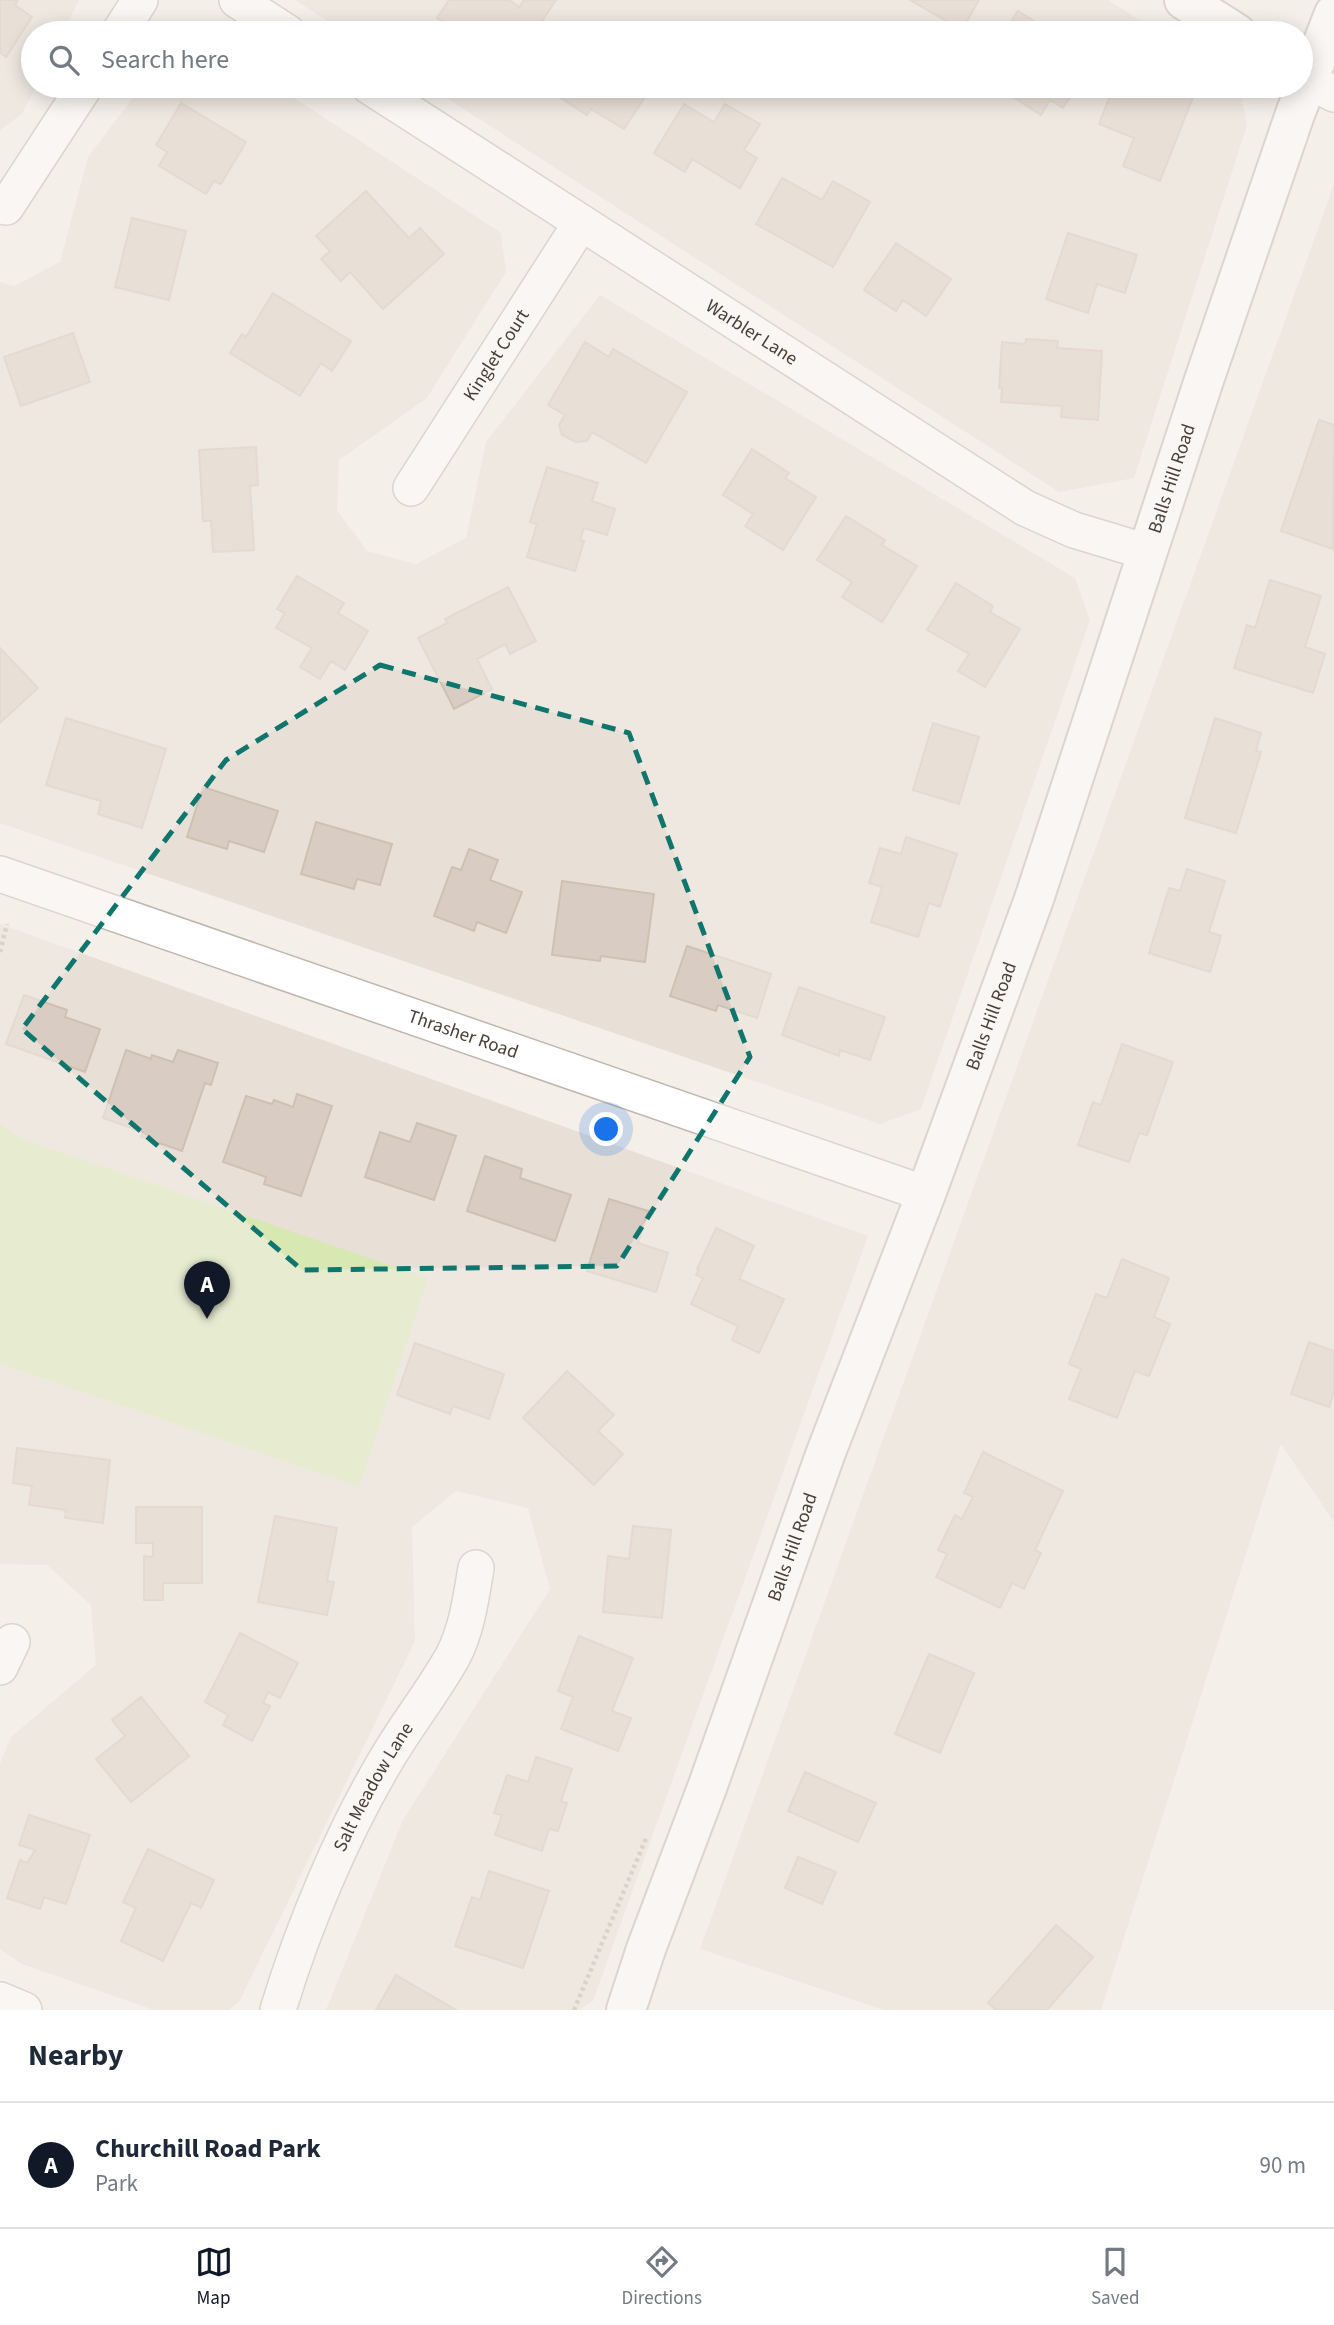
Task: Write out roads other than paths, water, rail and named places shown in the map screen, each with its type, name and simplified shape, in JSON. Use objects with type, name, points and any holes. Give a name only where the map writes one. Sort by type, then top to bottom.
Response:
[{"type":"street","points":[[127,21],[140,0]]},
{"type":"street","points":[[237,0],[269,21]]},
{"type":"street","points":[[1184,0],[1217,21]]},
{"type":"street","name":"Balls Hill Road","points":[[1315,84],[1334,14]]},
{"type":"street","points":[[6,207],[77,98]]},
{"type":"street","name":"Warbler Lane","points":[[388,98],[1025,508],[1074,530],[1147,552]]},
{"type":"street","name":"Balls Hill Road","points":[[626,2010],[825,1455],[926,1194],[1034,899],[1207,370],[1295,114],[1306,98]]},
{"type":"street","name":"Kinglet Court","points":[[411,488],[581,223]]},
{"type":"street","name":"Thrasher Road","points":[[0,874],[926,1194]]},
{"type":"street","name":"Salt Meadow Lane","points":[[278,2010],[310,1920],[348,1831],[386,1760],[454,1654],[469,1612],[476,1568]]},
{"type":"street","points":[[0,2000],[24,2010]]},
{"type":"place","name":"Churchill Road Park","points":[[207,1319]]}]
